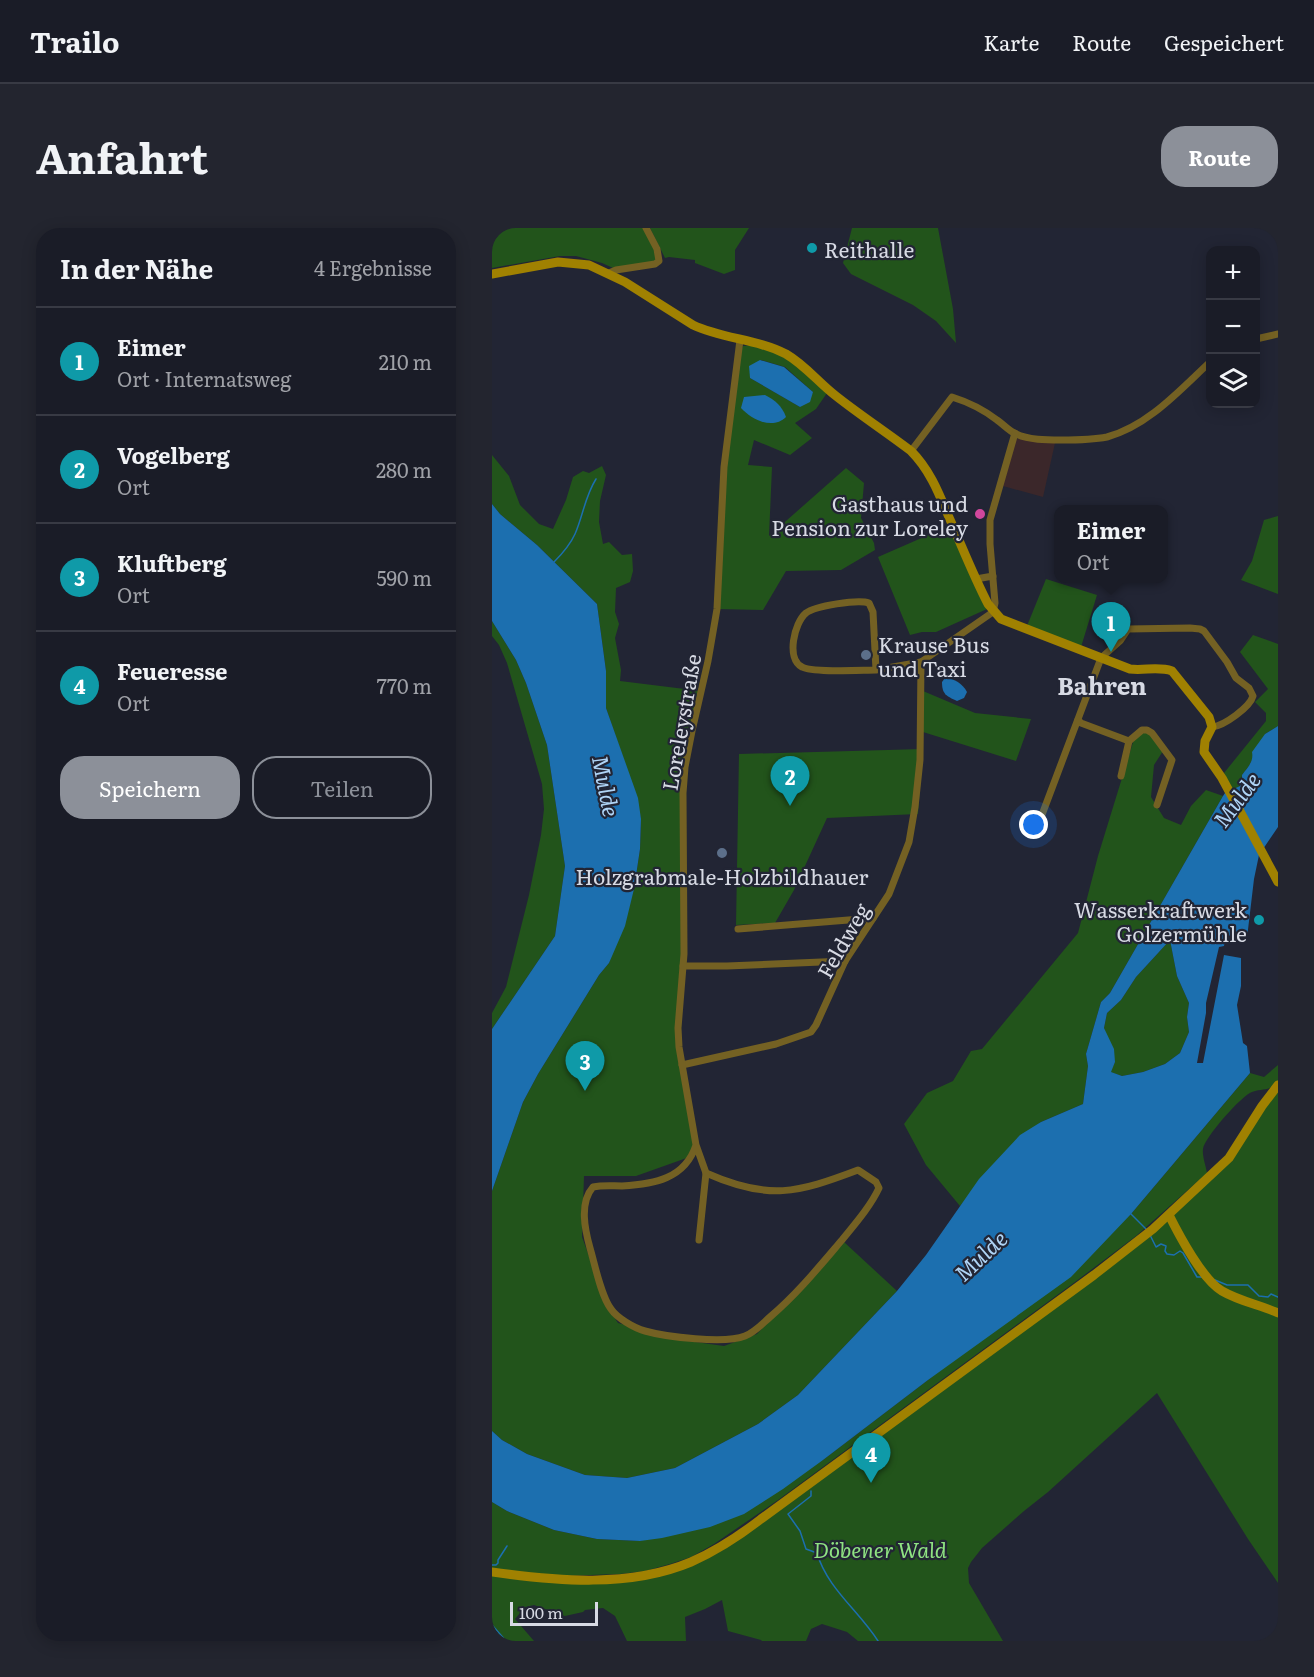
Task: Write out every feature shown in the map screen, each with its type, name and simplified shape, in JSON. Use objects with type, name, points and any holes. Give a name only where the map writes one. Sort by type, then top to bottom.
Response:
[{"type":"street","points":[[609,273],[656,264],[659,261],[657,249],[646,228]]},
{"type":"street","points":[[492,274],[558,262],[589,265],[609,273],[705,331],[771,348],[794,359],[836,396],[911,451],[928,471],[988,604],[1001,619],[1130,669],[1172,671],[1209,717],[1212,727],[1205,741],[1204,752],[1222,778],[1276,878]]},
{"type":"street","points":[[1260,338],[1278,334]]},
{"type":"street","name":"Loreleystraße","points":[[699,1240],[706,1173],[696,1145],[678,1028],[683,966],[684,779],[717,609],[724,467],[740,340]]},
{"type":"street","points":[[911,451],[952,397],[975,406],[1015,434],[1063,440],[1093,439],[1122,431],[1144,419],[1162,406],[1206,366]]},
{"type":"street","points":[[876,670],[873,612],[869,603],[857,601],[814,609],[798,622],[793,653],[796,662],[801,667],[826,670],[876,670],[921,662],[993,612],[995,603],[990,520],[1015,434]]},
{"type":"street","points":[[976,579],[993,576]]},
{"type":"street","points":[[1038,828],[1101,658],[1120,641],[1128,629],[1190,628],[1204,631],[1236,678],[1249,688],[1253,696],[1249,703],[1222,725],[1212,727]]},
{"type":"street","name":"Feldweg","points":[[682,1065],[776,1044],[811,1032],[823,1012],[833,984],[845,961],[889,894],[909,842],[920,760],[921,662]]},
{"type":"street","points":[[1078,720],[1129,741]]},
{"type":"street","points":[[1121,776],[1129,741],[1142,730],[1152,733],[1172,760],[1157,805]]},
{"type":"street","points":[[738,928],[873,918]]},
{"type":"street","points":[[683,966],[845,961]]},
{"type":"street","points":[[492,1572],[565,1579],[616,1579],[662,1572],[686,1564],[729,1542],[1143,1237],[1229,1158],[1278,1085]]},
{"type":"street","points":[[696,1145],[688,1162],[668,1177],[637,1185],[593,1187],[585,1205],[586,1236],[606,1300],[611,1310],[621,1319],[643,1331],[711,1340],[742,1337],[754,1332],[813,1276],[860,1218],[879,1188],[876,1182],[858,1170],[799,1189],[769,1191],[745,1188],[706,1173]]},
{"type":"street","points":[[1169,1215],[1178,1233],[1207,1276],[1220,1290],[1278,1313]]},
{"type":"shaded area","points":[[1020,438],[1055,443],[1043,497],[1003,486],[1015,440]]},
{"type":"green space","points":[[492,228],[645,228],[657,259],[653,263],[613,268],[576,256],[560,256],[492,268]]},
{"type":"green space","points":[[650,228],[749,228],[735,250],[735,270],[724,274],[695,263],[695,260],[665,258]]},
{"type":"green space","points":[[852,228],[938,228],[953,309],[956,343],[936,321],[913,305],[851,274],[843,263]]},
{"type":"green space","points":[[743,346],[768,349],[789,360],[827,393],[816,409],[795,423],[812,438],[790,455],[754,440],[748,465],[772,467],[769,536],[846,468],[864,483],[861,518],[874,543],[875,550],[841,570],[786,571],[763,610],[717,609],[727,440]],"holes":[[[761,360],[785,367],[813,392],[800,407],[750,378]]]},
{"type":"green space","points":[[492,455],[509,476],[520,505],[539,524],[553,529],[573,477],[583,471],[589,473],[602,466],[606,475],[600,501],[599,522],[603,544],[609,542],[622,555],[632,554],[633,571],[630,582],[616,588],[615,612],[619,624],[615,638],[621,670],[620,681],[701,691],[686,759],[685,967],[679,1059],[695,1155],[636,1176],[584,1176],[582,1237],[608,1308],[618,1323],[688,1341],[724,1346],[757,1334],[844,1242],[897,1291],[798,1395],[758,1424],[675,1468],[627,1478],[585,1475],[527,1454],[502,1440],[492,1431],[492,1191],[523,1102],[599,975],[609,963],[634,889],[640,849],[641,819],[606,708],[606,671],[597,604],[492,504]]},
{"type":"green space","points":[[1278,516],[1278,594],[1241,580],[1252,561],[1264,520]]},
{"type":"green space","points":[[949,526],[987,609],[936,632],[910,635],[878,557]]},
{"type":"green space","points":[[1046,579],[1097,595],[1081,647],[1027,626]]},
{"type":"green space","points":[[492,621],[516,660],[547,745],[565,866],[555,936],[492,1029],[492,1013],[506,987],[529,895],[544,809],[542,784],[507,663],[492,636]]},
{"type":"green space","points":[[1253,635],[1278,644],[1278,726],[1265,734],[1242,775],[1240,786],[1233,790],[1224,773],[1266,721],[1266,713],[1255,702],[1268,689],[1240,652]]},
{"type":"green space","points":[[923,691],[975,713],[1031,719],[1016,761],[923,732]]},
{"type":"green space","points":[[1146,732],[1152,736],[1163,751],[1154,765],[1151,797],[1164,818],[1181,825],[1191,806],[1206,790],[1223,796],[1110,993],[1101,1002],[1086,1054],[1088,1066],[1083,1104],[1041,1122],[1000,1157],[960,1206],[926,1165],[904,1124],[927,1093],[953,1081],[971,1051],[982,1049],[1078,933],[1098,856],[1134,739]]},
{"type":"green space","points":[[923,749],[918,814],[827,818],[794,890],[775,923],[736,925],[739,754]]},
{"type":"green space","points":[[1170,940],[1177,976],[1189,1003],[1187,1017],[1189,1032],[1180,1053],[1165,1064],[1143,1072],[1122,1076],[1110,1072],[1115,1062],[1104,1028],[1107,1013],[1121,1000],[1136,977]]},
{"type":"green space","points":[[1278,1065],[1278,1082],[1269,1089],[1247,1095],[1232,1108],[1210,1136],[1203,1149],[1207,1173],[1136,1236],[778,1500],[714,1544],[691,1557],[670,1564],[645,1571],[620,1574],[561,1576],[492,1569],[492,1502],[507,1511],[554,1530],[597,1539],[640,1541],[823,1460],[928,1380],[1131,1214],[1250,1073],[1264,1077]]},
{"type":"green space","name":"Döbener Wald","points":[[1278,1090],[1278,1583],[1157,1393],[1048,1492],[982,1548],[971,1562],[968,1568],[969,1583],[1003,1641],[858,1641],[847,1632],[822,1624],[811,1629],[806,1641],[762,1641],[728,1631],[722,1600],[685,1617],[686,1641],[627,1641],[615,1616],[603,1608],[565,1616],[534,1605],[525,1607],[515,1619],[534,1641],[492,1641],[492,1575],[616,1582],[723,1550],[1206,1185]]},
{"type":"water","points":[[760,360],[784,367],[813,392],[810,402],[800,407],[750,378],[749,366]]},
{"type":"water","points":[[765,395],[778,404],[782,410],[786,417],[781,421],[763,422],[741,408],[744,397]]},
{"type":"water","name":"Mulde","points":[[492,504],[597,604],[606,671],[606,708],[638,798],[641,819],[640,849],[625,926],[609,963],[599,975],[523,1102],[492,1191],[492,1029],[555,936],[565,866],[547,745],[516,660],[492,621]]},
{"type":"water","points":[[945,678],[955,680],[963,686],[967,692],[964,698],[957,701],[945,694],[942,682]]},
{"type":"water","name":"Mulde","points":[[1278,726],[1278,827],[1259,855],[1247,938],[1226,935],[1224,946],[1219,947],[1206,1003],[1197,1063],[1203,1063],[1224,955],[1241,958],[1241,986],[1237,1005],[1243,1043],[1247,1046],[1250,1073],[1131,1214],[1071,1277],[928,1380],[783,1489],[744,1514],[710,1527],[662,1538],[640,1541],[597,1539],[554,1530],[507,1511],[492,1502],[492,1431],[502,1440],[527,1454],[585,1475],[627,1478],[675,1468],[758,1424],[798,1395],[897,1291],[926,1255],[979,1179],[1020,1135],[1041,1122],[1083,1104],[1088,1066],[1086,1054],[1101,1002],[1110,993],[1223,796],[1240,786],[1242,775],[1251,762],[1252,752],[1265,734]],"holes":[[[1170,940],[1177,976],[1189,1003],[1187,1017],[1189,1032],[1180,1053],[1165,1064],[1143,1072],[1122,1076],[1111,1072],[1115,1062],[1114,1049],[1104,1028],[1107,1013],[1121,1000],[1136,977]]]},
{"type":"waterway","points":[[554,562],[573,538],[589,492],[596,479]]},
{"type":"waterway","points":[[1130,1213],[1146,1229]]},
{"type":"waterway","points":[[1150,1235],[1156,1247],[1161,1244],[1166,1246],[1167,1254],[1174,1255],[1180,1251],[1183,1253],[1197,1277],[1202,1277]]},
{"type":"waterway","points":[[1215,1280],[1227,1285],[1248,1285],[1259,1296],[1268,1297],[1271,1294],[1278,1297]]},
{"type":"waterway","points":[[811,1491],[811,1496],[788,1514],[800,1531],[806,1549],[817,1553],[828,1577],[878,1641]]},
{"type":"waterway","points":[[492,1565],[498,1563],[507,1546]]},
{"type":"waterway","points":[[492,1625],[506,1641]]},
{"type":"place","name":"Reithalle","points":[[812,248]]},
{"type":"place","name":"Gasthaus und Pension zur Loreley","points":[[980,514]]},
{"type":"place","name":"Eimer","points":[[1111,652]]},
{"type":"place","name":"Krause Bus und Taxi","points":[[866,655]]},
{"type":"place","name":"Vogelberg","points":[[790,806]]},
{"type":"place","name":"Holzgrabmale-Holzbildhauer","points":[[722,853]]},
{"type":"place","name":"Wasserkraftwerk Golzermühle","points":[[1259,920]]},
{"type":"place","name":"Kluftberg","points":[[585,1091]]},
{"type":"place","name":"Feueresse","points":[[871,1483]]},
{"type":"district","name":"Bahren","points":[[1102,684]]}]
